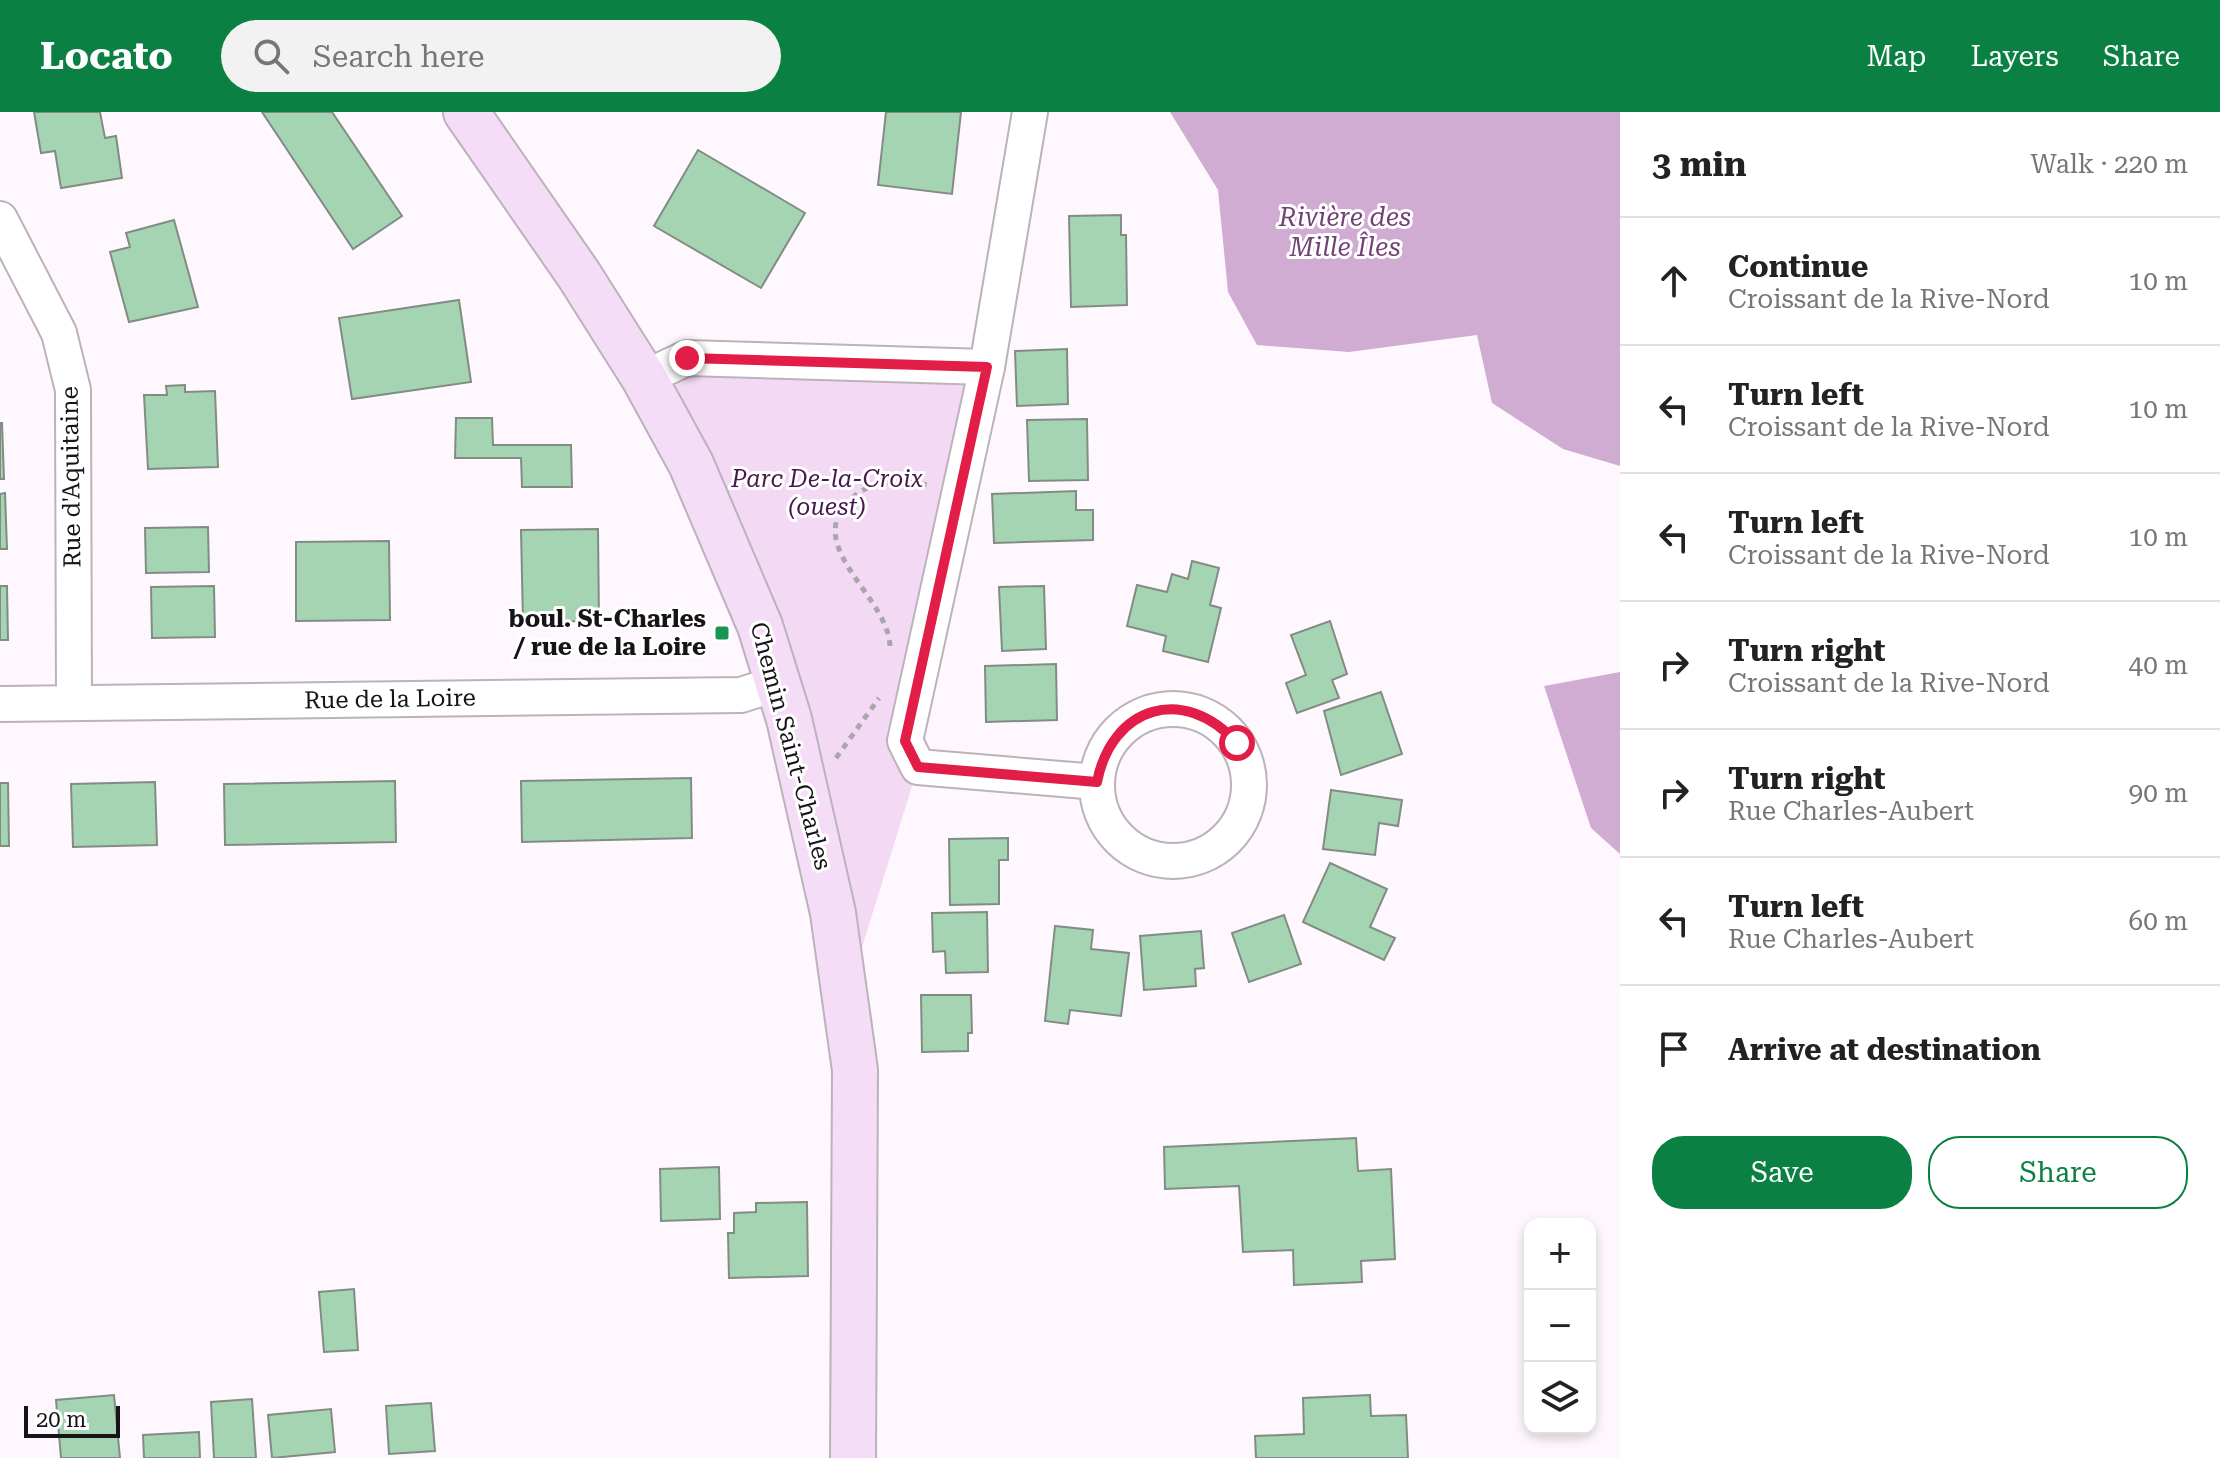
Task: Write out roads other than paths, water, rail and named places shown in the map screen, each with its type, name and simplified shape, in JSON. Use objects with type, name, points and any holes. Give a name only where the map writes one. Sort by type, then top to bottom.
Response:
[{"type":"main road","name":"Chemin Saint-Charles","points":[[466,112],[579,275],[644,378],[691,464],[760,626],[778,683],[810,805],[838,938],[855,1070],[853,1458]]},
{"type":"street","points":[[1030,112],[987,367],[905,741],[918,767],[1097,782]]},
{"type":"street","name":"Rue d'Aquitaine","points":[[0,219],[59,333],[73,390],[74,703]]},
{"type":"street","points":[[644,378],[687,358],[987,367]]},
{"type":"street","name":"Rue de la Loire","points":[[0,704],[741,695],[778,683]]},
{"type":"street","points":[[1176,709],[1200,713],[1221,725],[1237,743],[1247,765],[1249,791],[1243,816],[1228,838],[1207,854],[1182,862],[1156,860],[1131,850],[1112,832],[1100,808],[1097,782],[1101,759],[1113,738],[1131,721],[1152,711],[1176,709]]},
{"type":"water","name":"Rivière des Mille Îles","points":[[1170,112],[1620,112],[1620,466],[1563,449],[1492,403],[1477,335],[1349,352],[1257,345],[1228,292],[1218,190]]},
{"type":"water","points":[[1620,672],[1620,854],[1591,828],[1544,686]]},
{"type":"place","name":"boul. St-Charles / rue de la Loire","points":[[722,633]]},
{"type":"park label","name":"Parc De-la-Croix (ouest)","points":[[827,493]]}]
